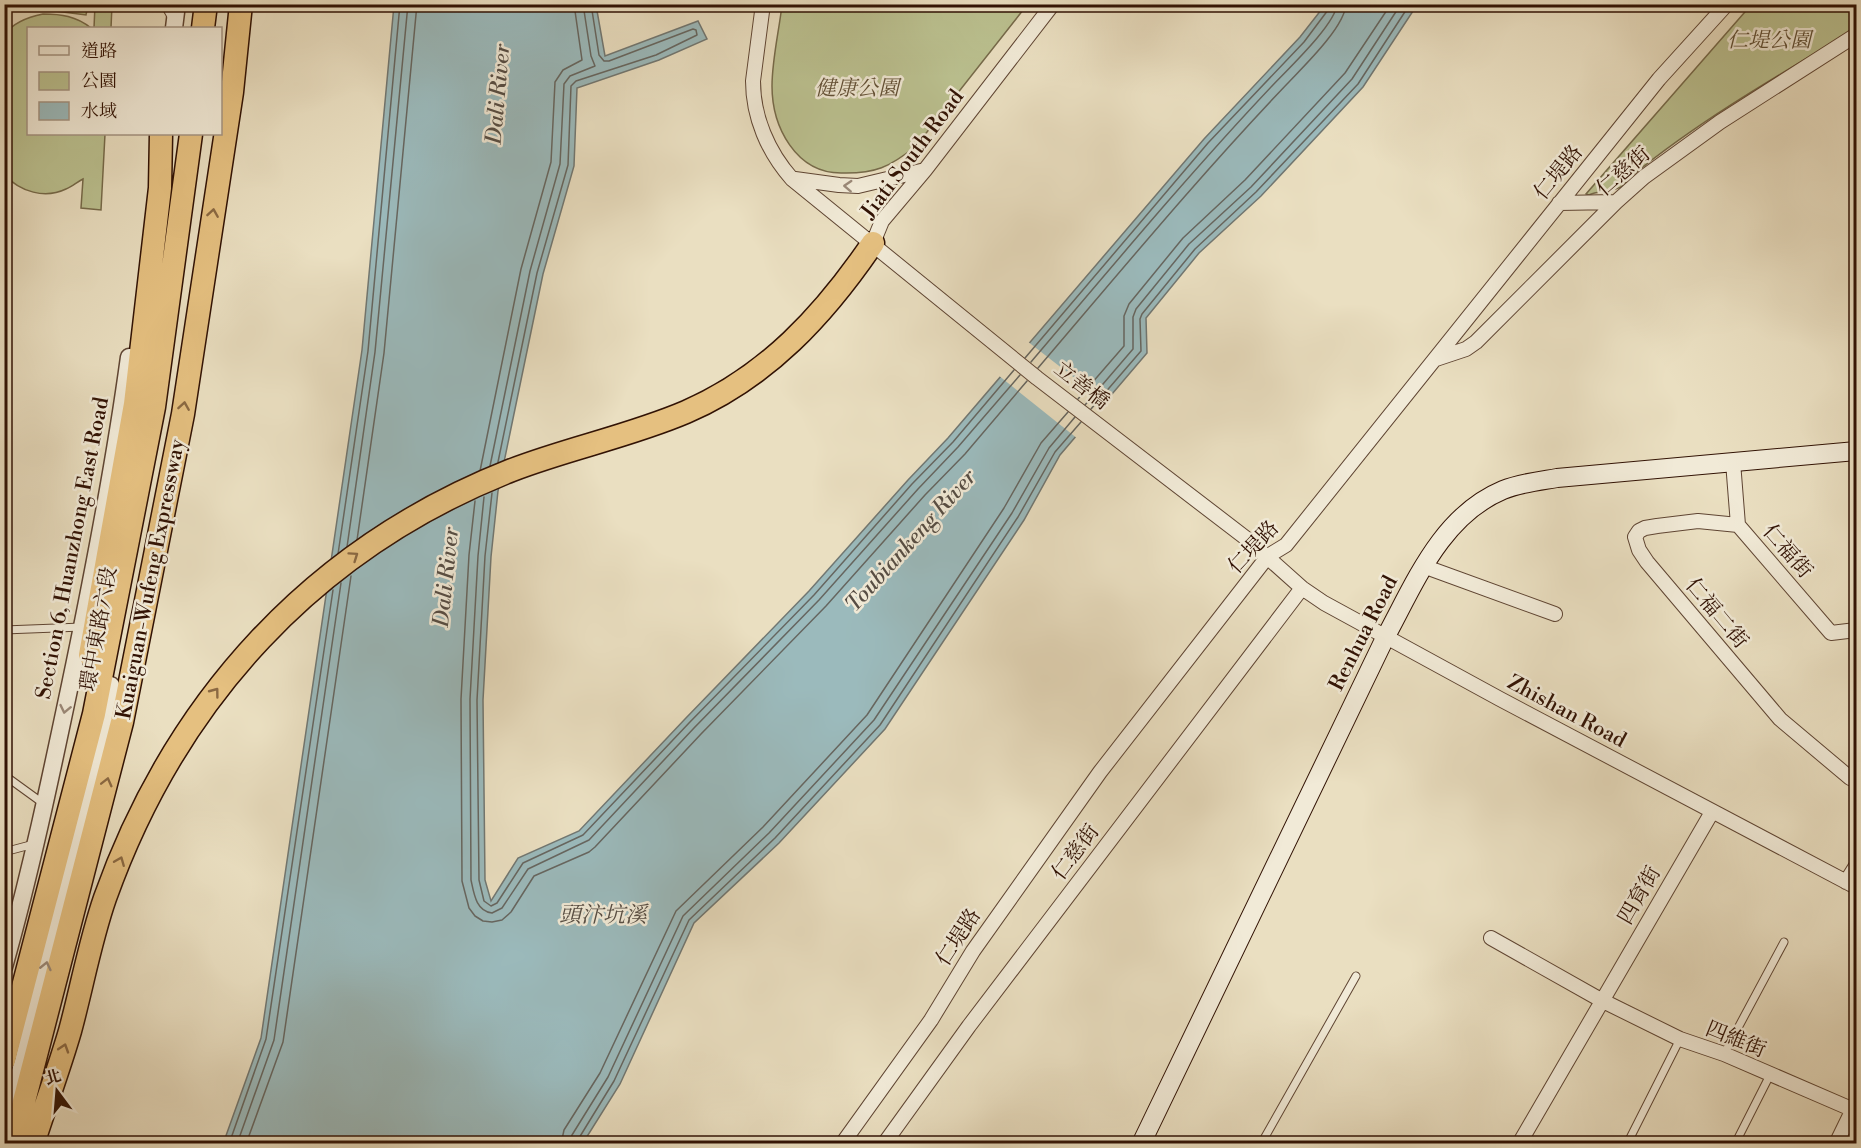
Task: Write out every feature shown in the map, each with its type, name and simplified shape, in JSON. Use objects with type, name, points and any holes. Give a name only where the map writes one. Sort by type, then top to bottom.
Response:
[{"type":"highway","points":[[203,27],[206,4]]},
{"type":"highway","name":"Kuaiguan-Wufeng Expressway","points":[[13,1143],[122,722],[183,414],[232,92],[241,4]]},
{"type":"highway","points":[[4,1009],[54,826],[82,706],[135,404],[160,188],[161,135]]},
{"type":"highway","name":"Kuaiguan-Wufeng Expressway","points":[[4,1060],[96,702],[154,407],[191,135]]},
{"type":"highway","points":[[33,1143],[69,1034],[99,918],[121,856],[150,795],[190,728],[219,687],[254,646],[310,591],[349,559],[400,525],[437,504],[513,470],[683,413],[741,384],[792,342],[857,267],[873,243]]},
{"type":"main road","name":"Renhua Road","points":[[1141,1143],[1385,638],[1438,542],[1460,519],[1500,491],[1557,478],[1857,451]]},
{"type":"street","points":[[174,26],[177,4]]},
{"type":"street","points":[[209,27],[212,4]]},
{"type":"street","name":"Jiati South Road","points":[[763,4],[753,81],[756,110],[769,146],[792,179],[873,243],[882,221],[925,170],[1053,4]]},
{"type":"street","name":"仁堤路","points":[[842,1143],[931,1020],[973,951],[1100,772],[1268,556],[1286,545],[1659,80],[1727,4]]},
{"type":"street","name":"仁慈街","points":[[1436,359],[1466,349],[1476,342],[1644,177],[1720,122],[1857,35]]},
{"type":"street","name":"Section 6, Huanzhong East Road","points":[[4,967],[35,844],[82,627],[124,401],[161,135]]},
{"type":"street","name":"環中東路六段","points":[[4,1124],[23,1060],[105,716],[161,407],[195,135]]},
{"type":"street","points":[[792,179],[858,186],[925,170]]},
{"type":"street","points":[[1559,203],[1616,202]]},
{"type":"street","name":"立善橋","points":[[873,243],[1037,378],[1268,556]]},
{"type":"street","name":"仁福街","points":[[1732,462],[1738,525],[1831,633],[1857,630]]},
{"type":"street","name":"仁福二街","points":[[1738,525],[1698,521],[1657,526],[1639,531],[1635,537],[1639,550],[1647,562],[1780,719],[1850,778],[1857,780]]},
{"type":"street","name":"Zhishan Road","points":[[1268,556],[1302,588],[1385,638],[1851,884]]},
{"type":"street","points":[[1423,566],[1555,614]]},
{"type":"street","name":"仁慈街","points":[[884,1143],[976,1016],[1302,588]]},
{"type":"street","name":"四育街","points":[[1519,1143],[1712,812]]},
{"type":"street","points":[[1851,884],[1857,866]]},
{"type":"street","points":[[1491,938],[1601,1000]]},
{"type":"street","name":"四維街","points":[[1601,1000],[1680,1039],[1724,1054],[1770,1075],[1855,1107]]},
{"type":"street","points":[[1836,1143],[1855,1107]]},
{"type":"lane","points":[[164,4],[174,26]]},
{"type":"lane","points":[[4,630],[82,627]]},
{"type":"lane","points":[[4,775],[44,804]]},
{"type":"lane","points":[[4,852],[35,844]]},
{"type":"lane","points":[[1724,1054],[1784,942]]},
{"type":"lane","points":[[1261,1143],[1356,976]]},
{"type":"lane","points":[[1627,1143],[1680,1039]]},
{"type":"lane","points":[[1736,1143],[1770,1075]]},
{"type":"green space","points":[[88,4],[86,15],[16,5]]},
{"type":"green space","name":"健康公園","points":[[1027,4],[916,146],[882,168],[853,173],[825,171],[811,165],[799,156],[782,132],[773,102],[772,76],[782,5]]},
{"type":"green space","points":[[95,5],[112,5],[111,27],[94,27]]},
{"type":"green space","name":"仁堤公園","points":[[1751,5],[1856,5],[1856,29],[1713,116],[1633,175],[1620,188],[1586,194]]},
{"type":"green space","points":[[56,14],[80,21],[89,27],[27,27],[27,135],[105,135],[101,210],[81,208],[83,179],[58,192],[41,193],[25,190],[5,175],[5,34],[13,26],[32,17]]},
{"type":"water","points":[[394,5],[596,5],[605,56],[698,21],[707,39],[659,60],[577,88],[574,166],[543,274],[498,491],[491,557],[483,700],[485,880],[491,901],[518,858],[579,831],[809,591],[948,438],[1204,139],[1300,37],[1325,5],[1417,5],[1363,87],[1261,196],[1199,253],[1146,318],[1147,353],[1060,455],[1024,520],[885,729],[779,843],[694,923],[620,1084],[583,1143],[223,1144],[261,1038],[362,350]]},
{"type":"pier","points":[[1027,341],[1108,404],[1078,439],[998,375]]},
{"type":"water label","name":"Dali River","points":[[497,94]]},
{"type":"water label","name":"Toubiankeng River","points":[[910,540]]},
{"type":"water label","name":"Dali River","points":[[445,577]]},
{"type":"water label","name":"頭汴坑溪","points":[[603,914]]}]
